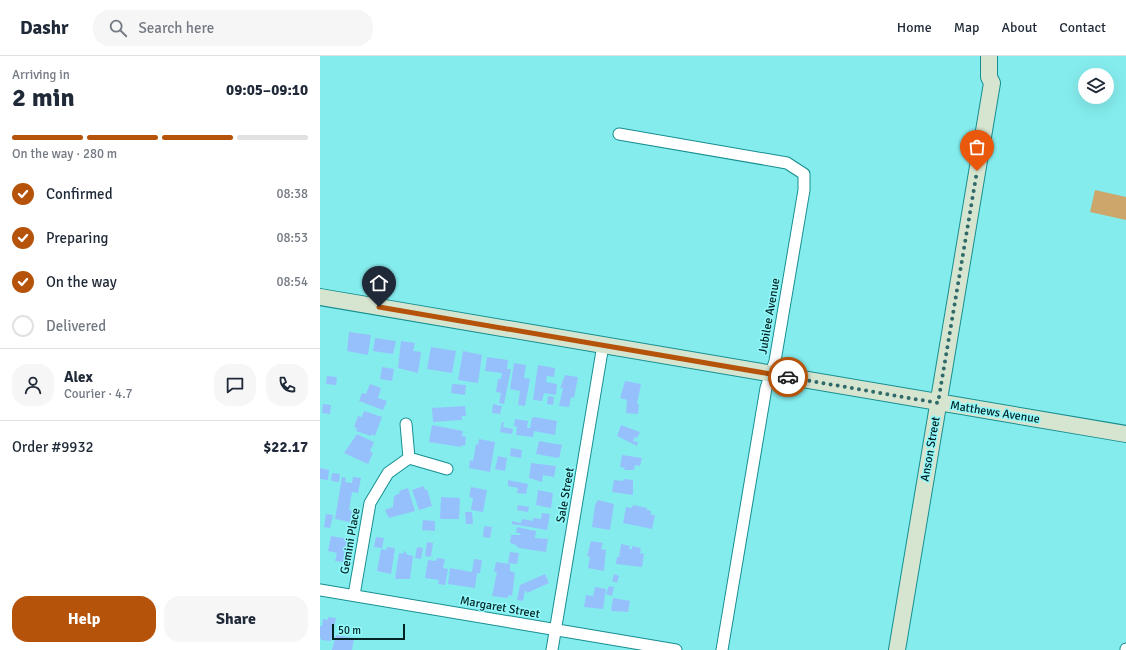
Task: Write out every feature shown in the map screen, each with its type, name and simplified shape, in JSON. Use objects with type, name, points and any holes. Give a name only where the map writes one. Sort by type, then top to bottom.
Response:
[{"type":"street","name":"Anson Street","points":[[897,650],[992,83],[990,77],[989,56]]},
{"type":"street","name":"Anson Street","points":[[992,83],[996,78],[1000,56]]},
{"type":"street","name":"Jubilee Avenue","points":[[619,134],[787,163],[804,174],[803,198],[776,355],[766,388],[722,650]]},
{"type":"street","name":"Matthews Avenue","points":[[320,297],[1126,434]]},
{"type":"street","name":"Sale Street","points":[[552,650],[603,345]]},
{"type":"street","points":[[406,424],[409,458],[447,469]]},
{"type":"street","name":"Gemini Place","points":[[354,595],[370,503],[388,473],[409,458]]},
{"type":"street","name":"Margaret Street","points":[[320,590],[676,650]]},
{"type":"shaded area","points":[[1095,190],[1126,197],[1126,220],[1090,212]]},
{"type":"building","points":[[349,332],[371,335],[368,355],[347,351]]},
{"type":"building","points":[[375,338],[396,341],[393,354],[373,351]]},
{"type":"building","points":[[401,341],[415,343],[413,351],[421,352],[418,373],[398,368]]},
{"type":"building","points":[[431,347],[456,351],[452,373],[427,369]]},
{"type":"building","points":[[463,351],[482,355],[478,383],[458,380]]},
{"type":"building","points":[[487,357],[508,360],[507,369],[511,369],[504,404],[499,403],[501,393],[496,392],[498,379],[501,379],[502,373],[485,371]]},
{"type":"building","points":[[514,363],[526,365],[524,378],[530,379],[525,406],[518,405],[520,391],[510,389]]},
{"type":"building","points":[[538,365],[555,368],[554,377],[547,376],[546,382],[557,384],[556,395],[544,393],[542,401],[533,400]]},
{"type":"building","points":[[382,367],[394,369],[392,381],[380,379]]},
{"type":"building","points":[[565,375],[578,377],[574,398],[571,397],[569,407],[559,406],[563,388],[560,388]]},
{"type":"building","points":[[327,376],[337,377],[336,385],[326,384]]},
{"type":"building","points":[[625,381],[641,384],[637,404],[639,404],[638,414],[626,413],[627,400],[620,398]]},
{"type":"building","points":[[370,384],[381,388],[378,398],[387,401],[383,410],[359,401],[362,393],[366,394]]},
{"type":"building","points":[[452,384],[466,385],[465,395],[451,393]]},
{"type":"building","points":[[548,396],[554,397],[553,405],[547,404]]},
{"type":"building","points":[[323,404],[331,405],[330,414],[322,413]]},
{"type":"building","points":[[493,404],[502,406],[500,414],[492,413]]},
{"type":"building","points":[[465,406],[466,416],[462,416],[462,420],[433,422],[432,408]]},
{"type":"building","points":[[364,411],[382,417],[375,436],[356,431],[357,428],[354,427],[358,416],[362,417]]},
{"type":"building","points":[[535,417],[557,421],[555,435],[534,431],[533,437],[516,435],[517,427],[514,426],[515,419],[528,421],[527,428],[530,428],[532,418]]},
{"type":"building","points":[[502,422],[504,422],[503,427],[513,429],[512,434],[500,432]]},
{"type":"building","points":[[432,425],[463,431],[462,436],[466,437],[465,446],[461,445],[461,447],[429,442]]},
{"type":"building","points":[[621,425],[640,432],[637,438],[635,437],[633,441],[638,442],[637,446],[617,436]]},
{"type":"building","points":[[357,434],[374,442],[370,451],[373,453],[368,464],[344,453]]},
{"type":"building","points":[[479,439],[495,442],[490,472],[469,468],[470,460],[473,461],[476,444],[478,445]]},
{"type":"building","points":[[539,441],[562,445],[559,458],[536,454]]},
{"type":"building","points":[[511,448],[522,450],[521,458],[510,456]]},
{"type":"building","points":[[622,455],[642,458],[640,466],[635,465],[634,470],[624,470],[625,468],[620,467]]},
{"type":"building","points":[[498,456],[507,458],[505,471],[495,469]]},
{"type":"building","points":[[531,463],[556,466],[554,477],[543,475],[542,482],[529,478]]},
{"type":"building","points":[[320,468],[329,470],[328,480],[320,479]]},
{"type":"building","points":[[332,473],[340,474],[339,482],[331,481]]},
{"type":"building","points":[[342,477],[346,478],[345,482],[352,483],[353,477],[361,478],[358,493],[352,492],[349,510],[352,511],[350,522],[335,519]]},
{"type":"building","points":[[624,479],[633,480],[633,495],[612,492],[614,480],[623,481]]},
{"type":"building","points":[[508,480],[528,484],[526,494],[517,493],[518,488],[508,486]]},
{"type":"building","points":[[424,486],[425,490],[427,489],[432,506],[419,510],[412,490]]},
{"type":"building","points":[[471,487],[487,490],[483,512],[471,510],[473,498],[469,497]]},
{"type":"building","points":[[408,488],[415,511],[389,518],[385,510],[393,507],[394,496],[400,493],[399,491]]},
{"type":"building","points":[[538,490],[553,493],[551,508],[536,505]]},
{"type":"building","points":[[441,497],[460,498],[459,519],[440,519]]},
{"type":"building","points":[[598,500],[614,504],[610,530],[592,527],[595,505]]},
{"type":"building","points":[[518,505],[529,507],[528,512],[517,510]]},
{"type":"building","points":[[633,505],[647,508],[647,510],[651,511],[651,515],[655,515],[652,529],[623,523],[626,507],[632,508]]},
{"type":"building","points":[[465,512],[472,512],[473,524],[466,524]]},
{"type":"building","points":[[542,513],[550,514],[547,530],[512,524],[512,521],[521,523],[522,519],[533,521],[533,518],[541,519]]},
{"type":"building","points":[[326,514],[333,515],[330,528],[324,527]]},
{"type":"building","points":[[423,520],[435,521],[435,531],[422,530]]},
{"type":"building","points":[[484,526],[492,527],[490,538],[483,537]]},
{"type":"building","points":[[517,527],[536,531],[535,538],[548,539],[546,552],[519,548],[510,543],[511,535],[520,535],[520,533],[516,533]]},
{"type":"building","points":[[331,536],[348,539],[344,562],[335,561],[337,553],[328,551]]},
{"type":"building","points":[[376,537],[384,538],[382,548],[374,547]]},
{"type":"building","points":[[591,541],[603,543],[601,549],[606,550],[604,571],[588,568],[590,557],[587,556]]},
{"type":"building","points":[[427,542],[433,543],[431,557],[425,556]]},
{"type":"building","points":[[621,544],[630,546],[629,549],[632,549],[632,546],[641,548],[640,553],[644,554],[642,567],[616,564],[617,557],[619,557]]},
{"type":"building","points":[[387,547],[395,548],[391,574],[377,571],[381,549],[386,550]]},
{"type":"building","points":[[417,547],[423,548],[421,559],[415,558]]},
{"type":"building","points":[[404,551],[406,554],[413,556],[410,579],[395,579],[399,553],[403,554]]},
{"type":"building","points":[[510,552],[519,553],[517,564],[508,563]]},
{"type":"building","points":[[437,558],[445,559],[443,568],[448,569],[445,585],[438,584],[439,580],[425,578],[428,560],[436,561]]},
{"type":"building","points":[[474,559],[482,560],[480,573],[477,573],[475,588],[448,584],[450,568],[472,572]]},
{"type":"building","points":[[496,562],[510,564],[510,571],[515,573],[512,596],[508,595],[508,598],[492,596],[497,572],[494,571]]},
{"type":"building","points":[[545,574],[549,583],[527,593],[525,590],[523,601],[517,600],[520,585]]},
{"type":"building","points":[[614,574],[619,576],[617,583],[612,581]]},
{"type":"building","points":[[609,586],[614,587],[612,596],[606,594]]},
{"type":"building","points":[[595,587],[606,589],[603,609],[584,607],[586,595],[593,596]]},
{"type":"building","points":[[613,598],[630,601],[628,612],[611,611]]},
{"type":"building","points":[[328,617],[336,618],[331,641],[321,640],[320,637],[320,626],[322,626],[323,619],[328,620]]},
{"type":"building","points":[[336,635],[354,638],[352,650],[332,650]]},
{"type":"way so far","points":[[788,377],[938,403],[977,171]]},
{"type":"route","points":[[379,307],[788,377]]}]
